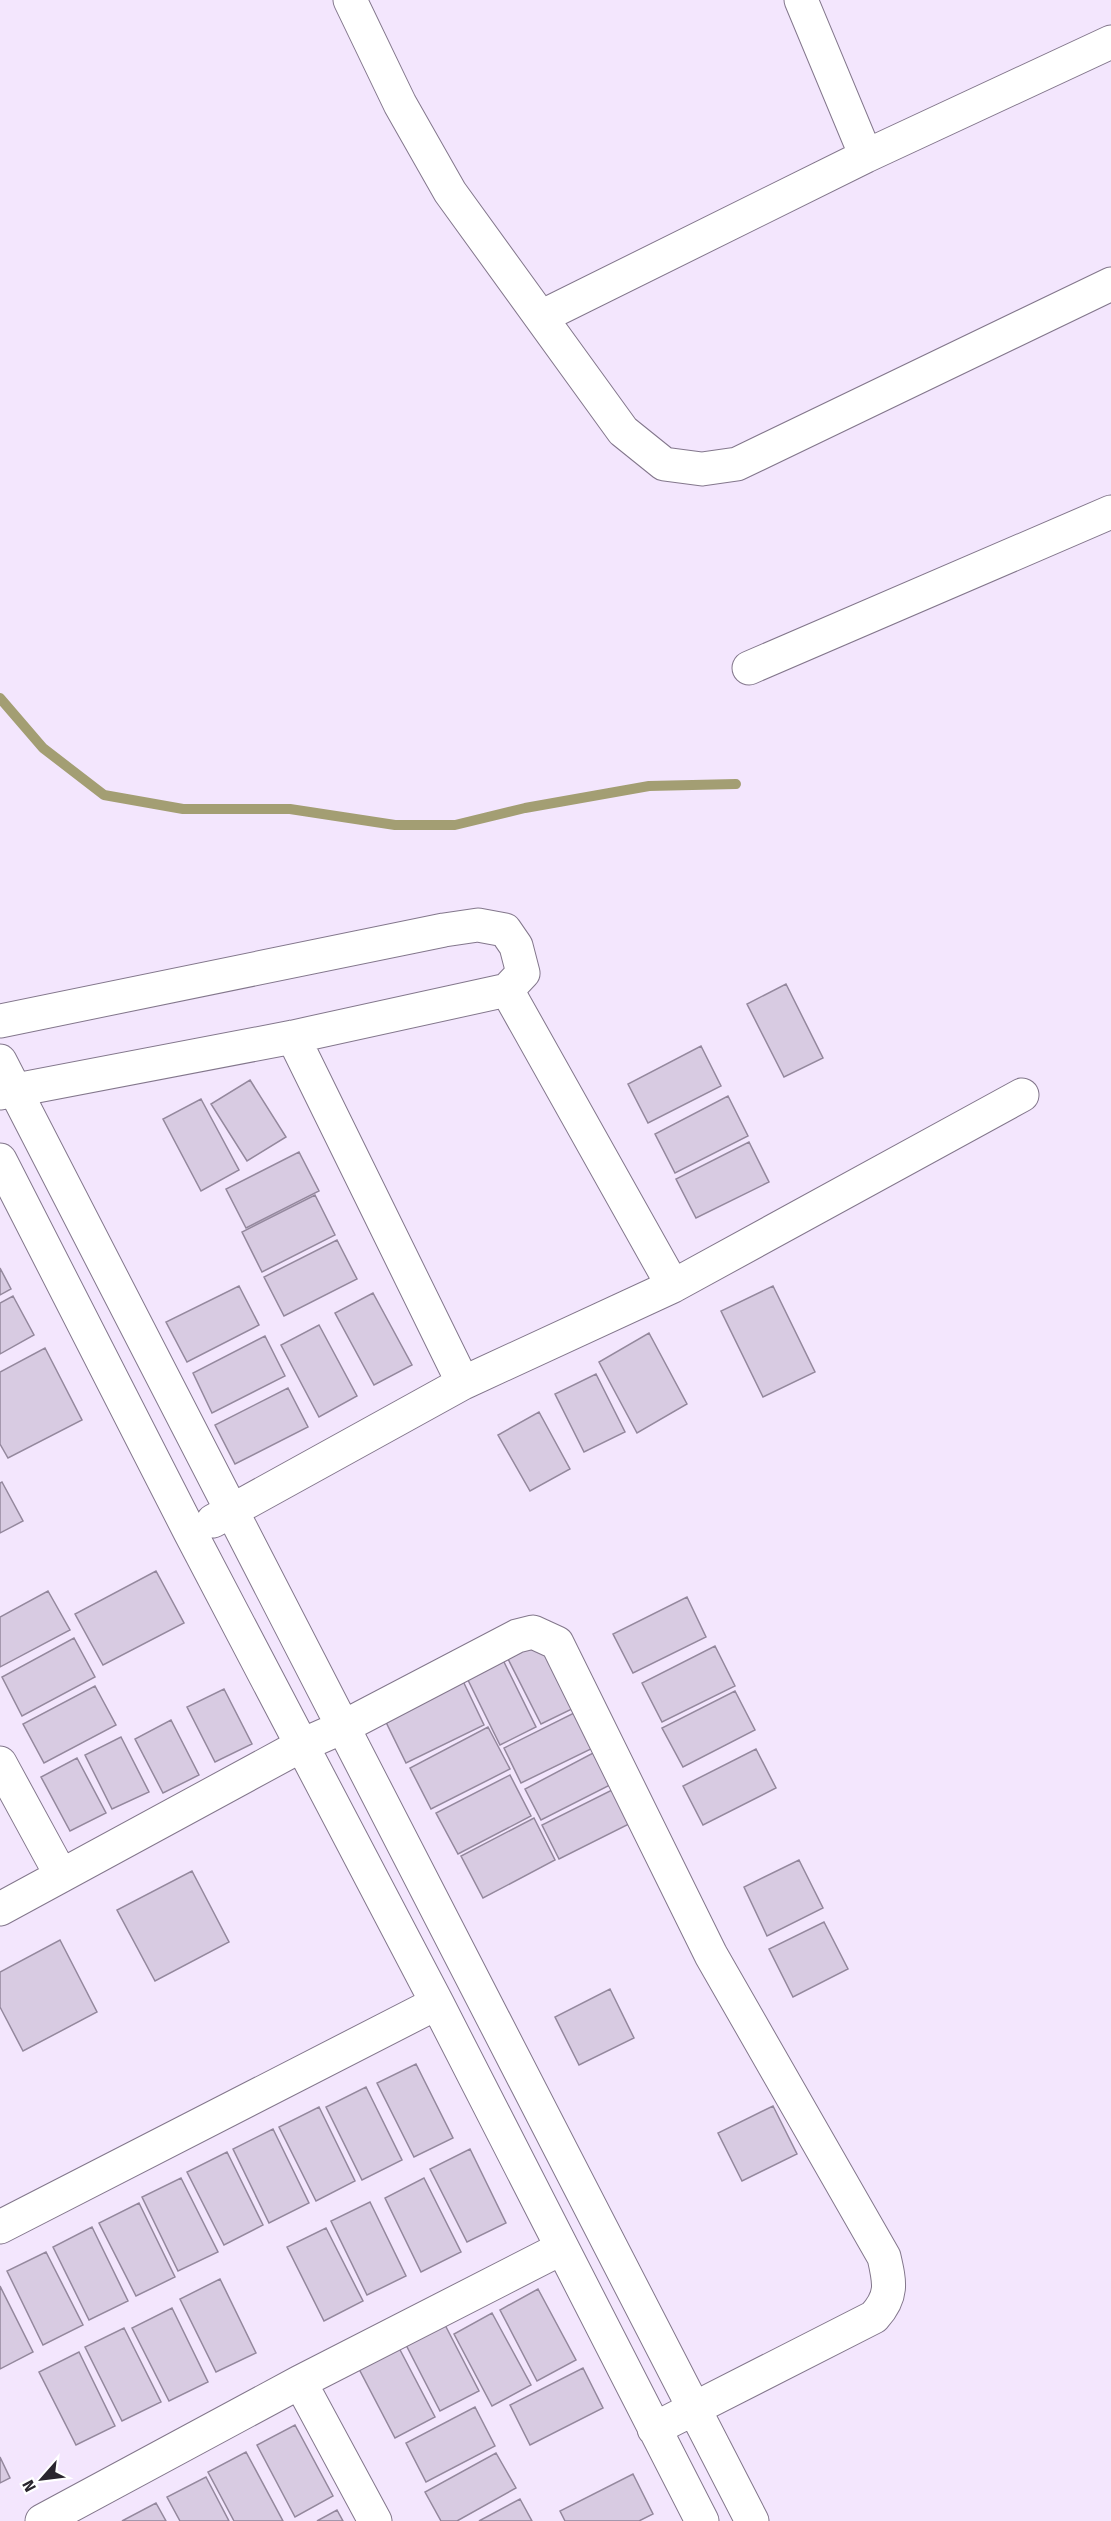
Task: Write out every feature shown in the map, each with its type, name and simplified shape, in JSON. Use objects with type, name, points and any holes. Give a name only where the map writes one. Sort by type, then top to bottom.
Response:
[{"type":"street","points":[[350,0],[400,105],[450,192],[623,431],[664,464],[702,469],[736,464],[1111,284]]},
{"type":"street","points":[[801,0],[866,156]]},
{"type":"street","points":[[541,317],[866,156],[1111,42]]},
{"type":"street","points":[[749,668],[1111,512]]},
{"type":"street","points":[[0,1021],[478,925],[506,930],[516,946],[523,973],[507,990],[293,1037],[8,1091]]},
{"type":"street","points":[[507,990],[673,1286]]},
{"type":"street","points":[[293,1037],[463,1383]]},
{"type":"street","points":[[0,1061],[8,1091],[232,1513],[752,2521]]},
{"type":"street","points":[[190,1532],[232,1513],[463,1383],[673,1286],[1022,1095]]},
{"type":"street","points":[[0,1160],[190,1532],[437,2003],[702,2521]]},
{"type":"street","points":[[0,1909],[302,1745],[343,1728],[517,1636],[533,1632],[557,1643],[711,1955],[884,2257],[890,2282],[886,2304],[874,2317],[654,2429]]},
{"type":"street","points":[[0,1763],[61,1875]]},
{"type":"street","points":[[0,2228],[437,2003]]},
{"type":"street","points":[[42,2521],[300,2382],[562,2248]]},
{"type":"street","points":[[300,2382],[375,2521]]},
{"type":"building","points":[[786,984],[823,1058],[784,1077],[747,1004]]},
{"type":"building","points":[[701,1046],[721,1086],[648,1123],[628,1084]]},
{"type":"building","points":[[250,1080],[286,1137],[247,1161],[211,1104]]},
{"type":"building","points":[[728,1096],[748,1136],[675,1173],[655,1134]]},
{"type":"building","points":[[201,1099],[239,1170],[201,1191],[163,1119]]},
{"type":"building","points":[[749,1142],[769,1182],[696,1218],[676,1179]]},
{"type":"building","points":[[299,1152],[319,1191],[246,1228],[226,1189]]},
{"type":"building","points":[[315,1195],[335,1235],[262,1272],[242,1232]]},
{"type":"building","points":[[337,1240],[357,1279],[284,1316],[264,1277]]},
{"type":"building","points":[[0,1268],[11,1289],[0,1295]]},
{"type":"building","points":[[239,1286],[259,1325],[187,1362],[166,1322]]},
{"type":"building","points":[[773,1286],[815,1372],[763,1397],[721,1311]]},
{"type":"building","points":[[373,1293],[412,1365],[374,1385],[335,1313]]},
{"type":"building","points":[[13,1296],[34,1335],[0,1354],[0,1303]]},
{"type":"building","points":[[319,1325],[357,1396],[319,1417],[281,1345]]},
{"type":"building","points":[[649,1333],[687,1404],[637,1433],[599,1362]]},
{"type":"building","points":[[265,1336],[285,1376],[212,1413],[193,1373]]},
{"type":"building","points":[[45,1348],[82,1420],[8,1458],[0,1444],[0,1372]]},
{"type":"building","points":[[596,1374],[625,1432],[584,1452],[555,1394]]},
{"type":"building","points":[[288,1388],[308,1427],[235,1464],[215,1425]]},
{"type":"building","points":[[539,1412],[570,1469],[530,1491],[498,1435]]},
{"type":"building","points":[[2,1482],[23,1521],[0,1533],[0,1483]]},
{"type":"building","points":[[156,1571],[184,1623],[103,1665],[75,1614]]},
{"type":"building","points":[[48,1591],[70,1630],[0,1667],[0,1617]]},
{"type":"building","points":[[687,1597],[706,1637],[633,1673],[613,1634]]},
{"type":"building","points":[[74,1638],[95,1677],[22,1716],[2,1677]]},
{"type":"building","points":[[539,1641],[574,1708],[541,1724],[507,1657]]},
{"type":"building","points":[[715,1646],[735,1686],[662,1722],[642,1683]]},
{"type":"building","points":[[503,1660],[536,1727],[500,1745],[467,1678]]},
{"type":"building","points":[[462,1679],[484,1725],[406,1763],[383,1716]]},
{"type":"building","points":[[95,1686],[116,1725],[44,1763],[23,1724]]},
{"type":"building","points":[[224,1689],[252,1744],[215,1762],[187,1707]]},
{"type":"building","points":[[735,1691],[755,1730],[683,1767],[662,1728]]},
{"type":"building","points":[[576,1712],[593,1748],[521,1783],[504,1748]]},
{"type":"building","points":[[171,1720],[199,1775],[163,1793],[135,1739]]},
{"type":"building","points":[[488,1727],[510,1769],[431,1809],[410,1768]]},
{"type":"building","points":[[121,1737],[149,1792],[112,1809],[85,1755]]},
{"type":"building","points":[[756,1749],[776,1788],[703,1825],[683,1786]]},
{"type":"building","points":[[595,1752],[612,1784],[541,1820],[525,1789]]},
{"type":"building","points":[[77,1758],[106,1813],[70,1831],[41,1777]]},
{"type":"building","points":[[510,1775],[531,1816],[458,1854],[436,1813]]},
{"type":"building","points":[[614,1789],[631,1823],[559,1859],[542,1825]]},
{"type":"building","points":[[534,1818],[555,1860],[483,1898],[461,1856]]},
{"type":"building","points":[[799,1860],[823,1908],[767,1936],[744,1887]]},
{"type":"building","points":[[192,1871],[229,1942],[155,1981],[117,1910]]},
{"type":"building","points":[[824,1922],[848,1969],[793,1997],[769,1949]]},
{"type":"building","points":[[60,1940],[97,2012],[23,2051],[0,2007],[0,1972]]},
{"type":"building","points":[[610,1989],[634,2038],[579,2065],[555,2017]]},
{"type":"building","points":[[416,2064],[453,2138],[414,2157],[377,2083]]},
{"type":"building","points":[[366,2087],[402,2160],[362,2180],[326,2107]]},
{"type":"building","points":[[773,2106],[797,2154],[742,2181],[718,2133]]},
{"type":"building","points":[[319,2107],[355,2181],[316,2201],[279,2127]]},
{"type":"building","points":[[273,2129],[309,2203],[269,2223],[233,2149]]},
{"type":"building","points":[[470,2149],[506,2223],[467,2242],[430,2169]]},
{"type":"building","points":[[227,2152],[263,2225],[224,2245],[187,2172]]},
{"type":"building","points":[[181,2178],[218,2252],[178,2271],[142,2197]]},
{"type":"building","points":[[424,2178],[461,2252],[421,2272],[385,2198]]},
{"type":"building","points":[[370,2202],[406,2276],[367,2295],[331,2221]]},
{"type":"building","points":[[139,2203],[175,2277],[136,2296],[99,2223]]},
{"type":"building","points":[[92,2227],[128,2301],[89,2320],[53,2247]]},
{"type":"building","points":[[326,2228],[363,2301],[324,2321],[287,2247]]},
{"type":"building","points":[[46,2252],[83,2325],[43,2345],[7,2271]]},
{"type":"building","points":[[220,2279],[256,2353],[216,2372],[180,2299]]},
{"type":"building","points":[[0,2286],[33,2352],[0,2369]]},
{"type":"building","points":[[538,2289],[576,2360],[537,2381],[500,2310]]},
{"type":"building","points":[[172,2308],[208,2382],[169,2401],[132,2328]]},
{"type":"building","points":[[492,2313],[531,2385],[492,2406],[454,2334]]},
{"type":"building","points":[[443,2321],[479,2391],[440,2411],[404,2341]]},
{"type":"building","points":[[124,2328],[161,2402],[122,2421],[85,2347]]},
{"type":"building","points":[[398,2346],[435,2417],[395,2438],[358,2367]]},
{"type":"building","points":[[79,2352],[115,2426],[76,2445],[39,2372]]},
{"type":"building","points":[[583,2368],[603,2408],[530,2445],[510,2405]]},
{"type":"building","points":[[475,2407],[495,2446],[426,2482],[406,2443]]},
{"type":"building","points":[[295,2425],[333,2496],[295,2517],[257,2445]]},
{"type":"building","points":[[246,2452],[283,2521],[234,2521],[208,2472]]},
{"type":"building","points":[[496,2453],[516,2488],[457,2521],[441,2521],[425,2492]]},
{"type":"building","points":[[0,2457],[10,2478],[0,2483]]},
{"type":"building","points":[[633,2474],[653,2514],[639,2521],[565,2521],[560,2511]]},
{"type":"building","points":[[206,2477],[229,2521],[180,2521],[167,2497]]},
{"type":"building","points":[[520,2499],[532,2521],[479,2521]]},
{"type":"building","points":[[156,2503],[166,2521],[122,2521]]},
{"type":"building","points":[[337,2510],[343,2521],[317,2521]]},
{"type":"waterway","points":[[0,698],[43,748],[104,795],[183,809],[290,809],[395,825],[455,825],[525,808],[649,786],[736,784]]}]
